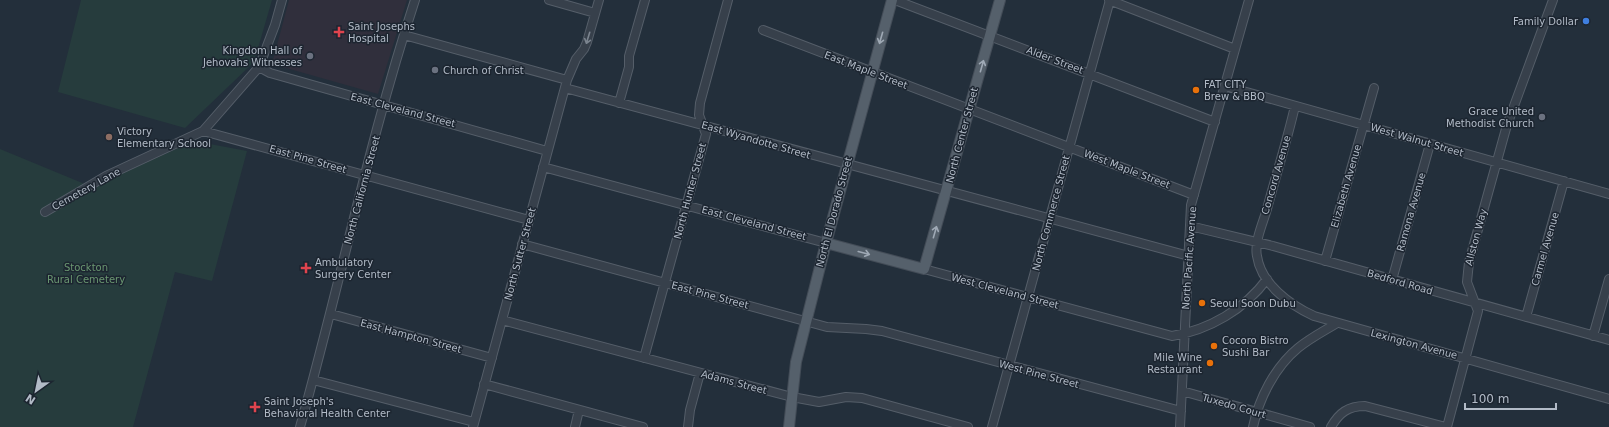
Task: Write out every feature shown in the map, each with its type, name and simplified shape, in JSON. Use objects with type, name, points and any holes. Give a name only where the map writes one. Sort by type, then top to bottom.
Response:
[{"type":"main road","name":"North El Dorado Street","points":[[789,427],[796,362],[871,72],[892,0]]},
{"type":"main road","name":"North Center Street","points":[[924,269],[1000,0]]},
{"type":"main road","name":"West Cleveland Street","points":[[826,243],[924,269]]},
{"type":"street","name":"Cemetery Lane","points":[[45,212],[106,176],[203,131],[259,67],[275,25],[282,0]]},
{"type":"street","name":"North California Street","points":[[300,427],[331,314],[366,175],[415,0]]},
{"type":"street","points":[[549,0],[595,13]]},
{"type":"street","name":"North Sutter Street","points":[[474,424],[566,84],[576,59],[584,49],[587,42],[599,0]]},
{"type":"street","points":[[619,103],[629,67],[629,56],[645,0]]},
{"type":"street","name":"North Hunter Street","points":[[644,358],[706,134],[699,115],[700,103],[728,0]]},
{"type":"street","name":"Alder Street","points":[[895,0],[1214,122]]},
{"type":"street","points":[[1110,0],[1235,49]]},
{"type":"street","name":"North Commerce Street","points":[[992,427],[1110,0]]},
{"type":"street","name":"North Pacific Avenue","points":[[1180,427],[1191,205],[1249,0]]},
{"type":"street","name":"Allston Way","points":[[1446,427],[1478,311],[1467,282],[1467,270],[1507,125],[1553,0]]},
{"type":"street","name":"East Maple Street","points":[[763,30],[970,110]]},
{"type":"street","name":"East Wyandotte Street","points":[[404,35],[566,84],[619,103],[1189,256]]},
{"type":"street","name":"East Cleveland Street","points":[[259,67],[270,73],[547,151]]},
{"type":"street","name":"West Walnut Street","points":[[1225,86],[1609,194]]},
{"type":"street","name":"Elizabeth Avenue","points":[[1325,261],[1374,88]]},
{"type":"street","name":"Concord Avenue","points":[[1258,243],[1295,106]]},
{"type":"street","name":"West Maple Street","points":[[970,110],[1194,195]]},
{"type":"street","name":"East Pine Street","points":[[203,131],[529,220]]},
{"type":"street","name":"Ramona Avenue","points":[[1392,280],[1430,144]]},
{"type":"street","name":"East Cleveland Street","points":[[543,167],[826,243]]},
{"type":"street","name":"Carmel Avenue","points":[[1526,317],[1564,181]]},
{"type":"street","name":"Bedford Road","points":[[1190,226],[1325,261],[1609,340]]},
{"type":"street","name":"Lexington Avenue","points":[[1258,243],[1256,254],[1258,262],[1267,279],[1279,293],[1298,308],[1314,316],[1609,399]]},
{"type":"street","name":"East Pine Street","points":[[522,244],[827,327],[866,328],[898,336]]},
{"type":"street","name":"West Cleveland Street","points":[[924,269],[1172,336],[1184,334]]},
{"type":"street","points":[[1184,334],[1222,318],[1258,291],[1267,279]]},
{"type":"street","points":[[1593,336],[1609,279]]},
{"type":"street","name":"East Hampton Street","points":[[331,314],[492,358]]},
{"type":"street","name":"Adams Street","points":[[502,320],[792,398],[819,402],[846,397],[862,398],[955,425],[968,427]]},
{"type":"street","points":[[1253,427],[1267,387],[1292,354],[1307,342],[1337,323]]},
{"type":"street","name":"West Pine Street","points":[[898,336],[1180,411]]},
{"type":"street","points":[[688,427],[690,410],[700,373]]},
{"type":"street","points":[[313,380],[474,424]]},
{"type":"street","points":[[484,384],[643,427]]},
{"type":"street","name":"Tuxedo Court","points":[[1182,391],[1310,427]]},
{"type":"street","points":[[1331,427],[1337,416],[1343,412],[1362,406],[1370,406],[1446,427]]},
{"type":"street","points":[[575,427],[579,410]]},
{"type":"shaded area","name":"Saint Josephs Hospital","points":[[289,0],[407,0],[378,94],[272,64]]},
{"type":"green space","points":[[81,0],[272,0],[254,62],[185,128],[58,92]]},
{"type":"green space","name":"Stockton Rural Cemetery","points":[[194,141],[247,151],[212,281],[175,272],[133,427],[0,427],[0,149],[92,187]]},
{"type":"place","name":"Family Dollar","points":[[1586,21]]},
{"type":"place","name":"Saint Josephs Hospital","points":[[339,32]]},
{"type":"place","name":"Kingdom Hall of Jehovahs Witnesses","points":[[310,56]]},
{"type":"place","name":"Church of Christ","points":[[435,70]]},
{"type":"place","name":"FAT CITY Brew & BBQ","points":[[1196,90]]},
{"type":"place","name":"Grace United Methodist Church","points":[[1542,117]]},
{"type":"place","name":"Victory Elementary School","points":[[109,137]]},
{"type":"place","name":"Ambulatory Surgery Center","points":[[306,268]]},
{"type":"place","name":"Seoul Soon Dubu","points":[[1202,303]]},
{"type":"place","name":"Cocoro Bistro Sushi Bar","points":[[1214,346]]},
{"type":"place","name":"Mile Wine Restaurant","points":[[1210,363]]},
{"type":"place","name":"Saint Joseph's Behavioral Health Center","points":[[255,407]]}]
